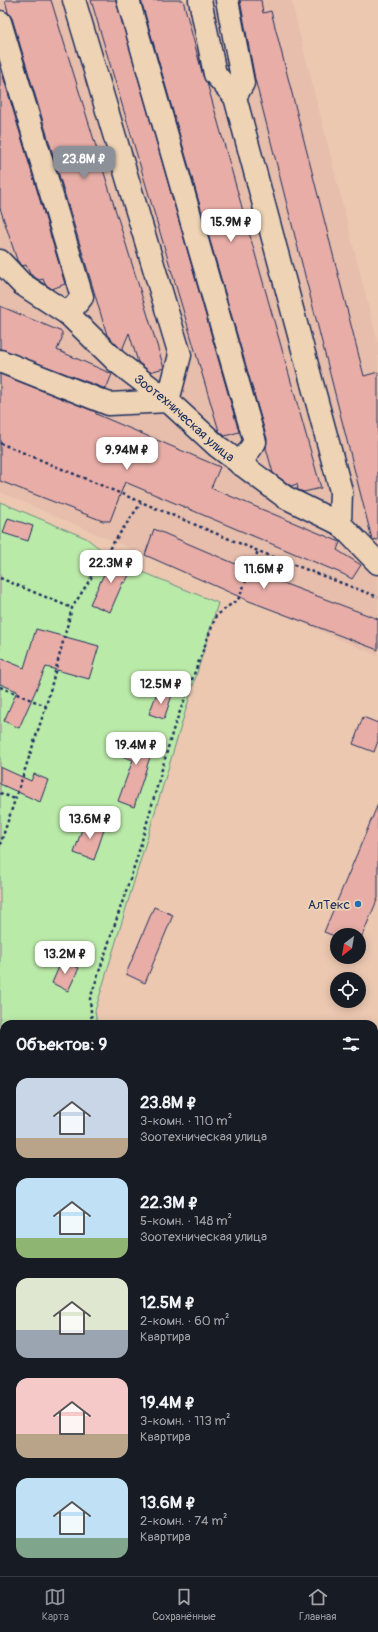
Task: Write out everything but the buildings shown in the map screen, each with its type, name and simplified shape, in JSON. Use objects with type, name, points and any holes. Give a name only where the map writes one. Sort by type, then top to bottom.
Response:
[{"type":"street","points":[[0,361],[109,404],[168,401],[180,355],[74,0]]},
{"type":"street","points":[[128,0],[255,442],[240,464]]},
{"type":"street","points":[[200,0],[215,74],[235,98],[341,491],[340,524]]},
{"type":"street","points":[[227,0],[243,83],[235,98]]},
{"type":"street","points":[[0,22],[82,297],[68,314]]},
{"type":"street","name":"Зоотехническая улица","points":[[0,261],[22,284],[68,314],[116,361],[168,401],[217,446],[285,497],[340,524],[378,562]]},
{"type":"path","points":[[0,443],[258,551],[378,597]]},
{"type":"path","points":[[0,845],[46,706],[72,608],[111,546],[141,503]]},
{"type":"path","points":[[92,1020],[90,999],[138,858],[173,730],[216,616],[239,598],[258,551]]},
{"type":"path","points":[[0,578],[72,608]]},
{"type":"path","points":[[0,687],[46,706]]},
{"type":"path","points":[[0,793],[15,799]]},
{"type":"shaded area","points":[[0,0],[291,0],[378,344],[378,656],[0,492]]},
{"type":"green space","points":[[0,502],[86,538],[116,561],[218,603],[95,1011],[96,1020],[0,1020]]},
{"type":"place","name":"АлТекс","points":[[358,904]]}]
